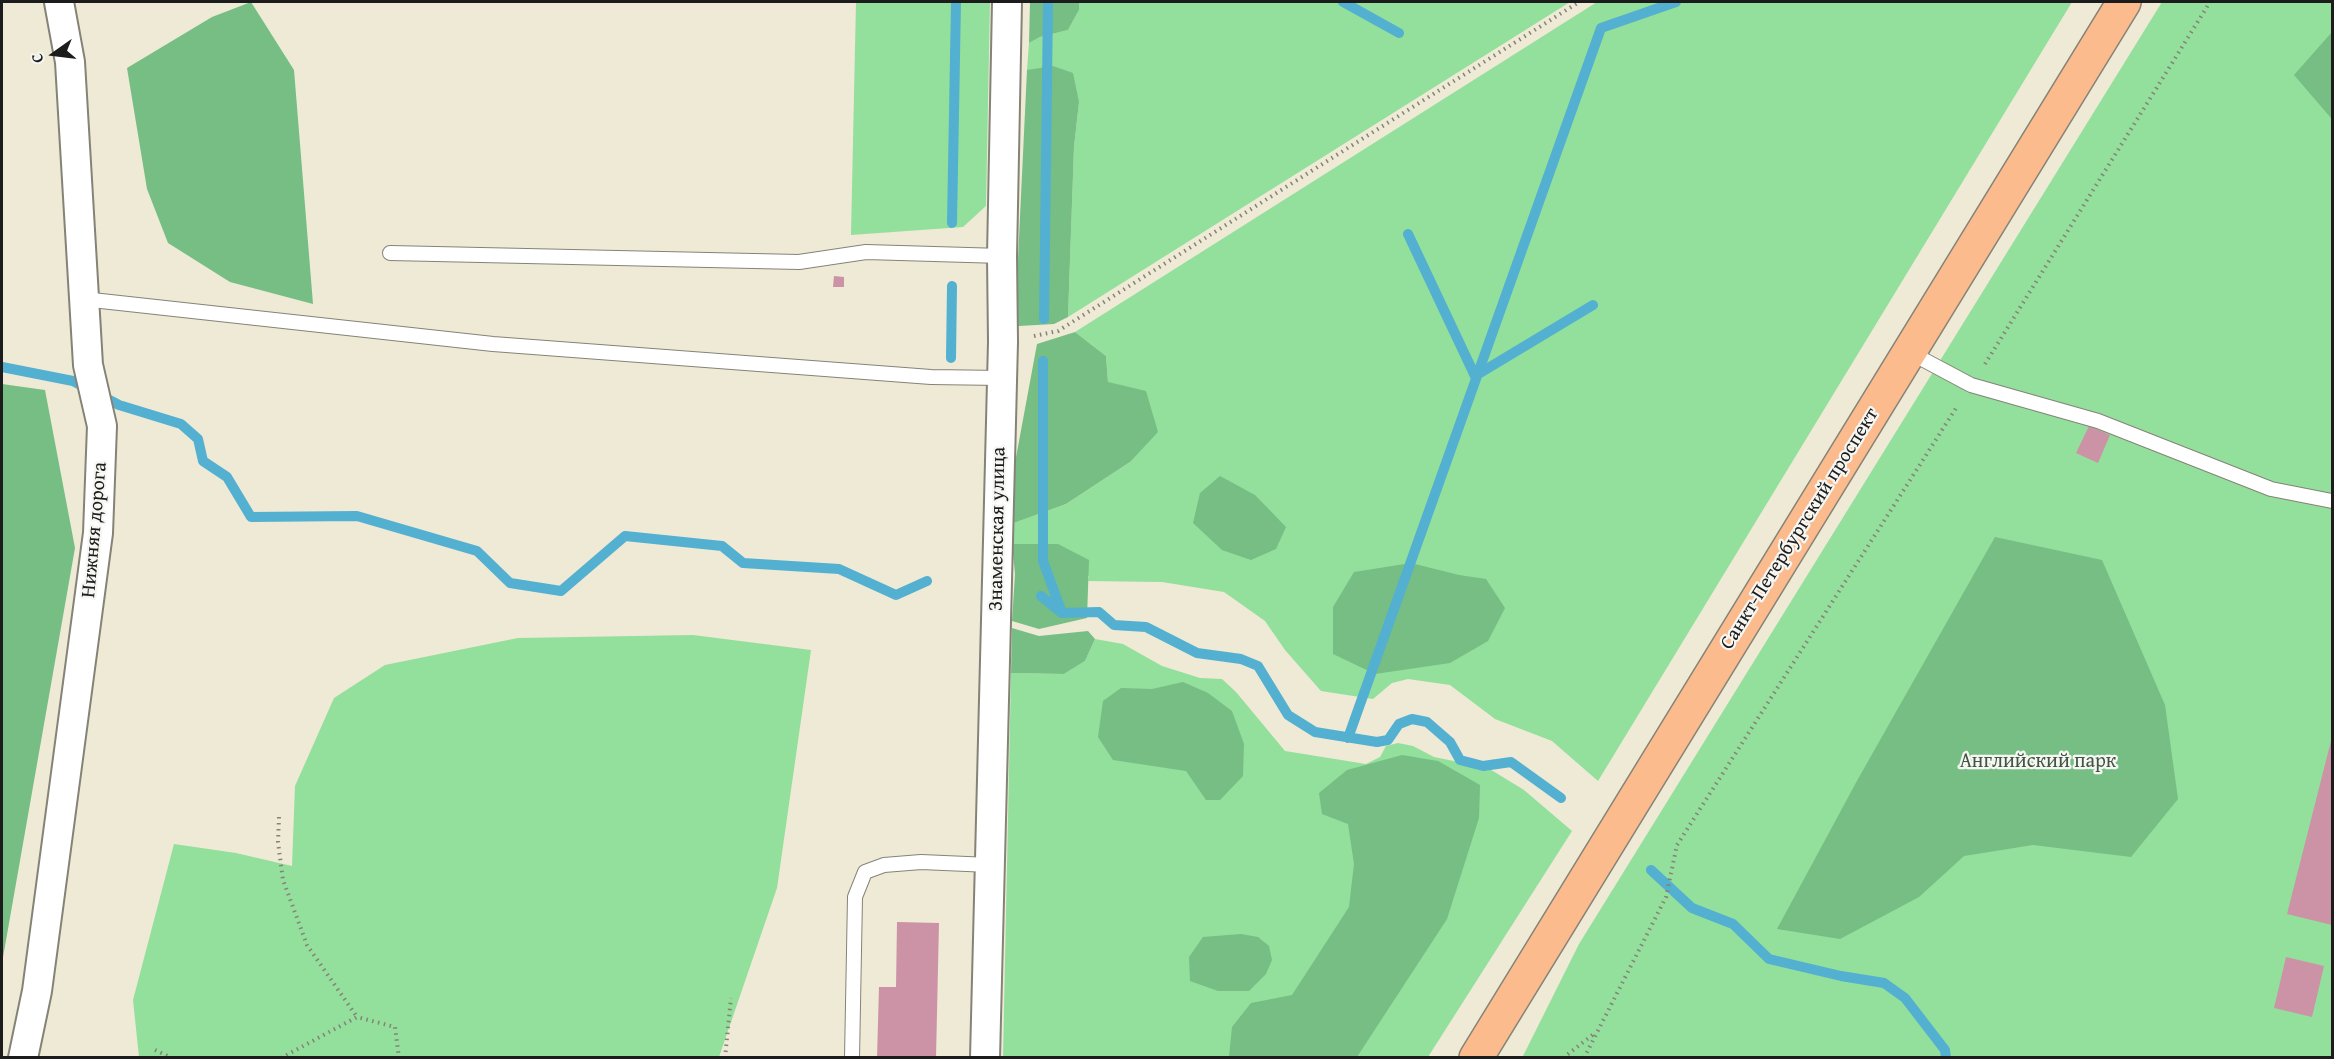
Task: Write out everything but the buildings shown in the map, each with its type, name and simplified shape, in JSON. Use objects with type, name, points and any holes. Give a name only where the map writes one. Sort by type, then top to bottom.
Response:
[{"type":"main road","name":"Санкт-Петербургский проспект","points":[[1476,1058],[2124,2]]},
{"type":"street","name":"Нижняя дорога","points":[[24,1058],[38,991],[98,533],[102,426],[88,365],[70,62],[59,2]]},
{"type":"street","name":"Знаменская улица","points":[[985,1058],[1003,342],[1002,256],[1007,2]]},
{"type":"lane","points":[[390,253],[799,262],[866,252],[1002,256]]},
{"type":"lane","points":[[83,298],[493,344],[931,378],[1001,378]]},
{"type":"lane","points":[[1909,352],[1971,385],[2098,421],[2271,489],[2332,501]]},
{"type":"lane","points":[[852,1058],[855,897],[865,872],[884,865],[921,862],[990,865]]},
{"type":"path","points":[[1003,342],[1058,331],[1579,2]]},
{"type":"path","points":[[1584,1058],[1666,897],[1677,845],[1971,385],[2210,2]]},
{"type":"path","points":[[279,817],[278,842],[283,880],[307,945],[357,1017]]},
{"type":"path","points":[[725,1058],[731,999]]},
{"type":"path","points":[[281,1058],[357,1017],[395,1026],[399,1058]]},
{"type":"path","points":[[1563,1058],[1598,1030]]},
{"type":"path","points":[[155,1050],[172,1058]]},
{"type":"green space","points":[[251,2],[294,70],[313,304],[230,282],[168,243],[147,189],[127,68],[212,17]]},
{"type":"green space","points":[[856,2],[990,2],[986,206],[963,227],[851,235]]},
{"type":"green space","points":[[1030,2],[1079,2],[1079,10],[1068,30],[1040,37],[1029,43]]},
{"type":"green space","points":[[1079,2],[1570,2],[1068,317],[1074,147],[1079,102],[1027,70],[1029,43],[1040,37],[1068,30],[1079,10]]},
{"type":"green space","points":[[1597,2],[2072,2],[1598,781],[1552,741],[1495,719],[1450,685],[1408,679],[1392,683],[1373,699],[1321,691],[1285,650],[1265,621],[1224,592],[1162,582],[1088,581],[1089,576],[1027,545],[1012,544],[1011,524],[1066,504],[1130,462],[1108,382],[1106,356],[1075,332]]},
{"type":"green space","name":"Английский парк","points":[[2162,2],[2332,2],[2332,1057],[1522,1058],[1579,944]]},
{"type":"green space","points":[[2332,32],[2332,118],[2331,118],[2294,75]]},
{"type":"green space","points":[[1053,66],[1073,73],[1079,102],[1074,147],[1068,317],[1054,324],[1019,326],[1008,323],[1016,301],[1027,70]]},
{"type":"green space","points":[[1075,332],[1106,356],[1108,382],[1146,391],[1158,432],[1130,462],[1066,504],[1011,524],[1012,479],[1037,344]]},
{"type":"green space","points":[[2,384],[45,390],[75,548],[2,963]]},
{"type":"green space","points":[[1220,476],[1255,495],[1286,527],[1276,549],[1251,560],[1222,550],[1193,523],[1200,493]]},
{"type":"green space","points":[[1995,537],[2102,560],[2165,705],[2178,799],[2131,857],[2033,845],[1964,856],[1919,897],[1840,939],[1777,929],[1858,779]]},
{"type":"green space","points":[[1012,544],[1058,544],[1089,560],[1087,618],[1039,629],[1012,621],[1015,574]]},
{"type":"green space","points":[[1411,563],[1486,579],[1505,608],[1488,641],[1450,663],[1375,674],[1333,654],[1333,607],[1354,572]]},
{"type":"green space","points":[[1012,628],[1039,636],[1088,631],[1095,639],[1085,661],[1064,674],[1011,673]]},
{"type":"green space","points":[[693,635],[811,650],[777,888],[719,1057],[139,1057],[133,1000],[174,844],[236,853],[292,866],[295,786],[334,698],[385,665],[518,638]]},
{"type":"green space","points":[[1095,639],[1123,644],[1162,666],[1200,678],[1222,679],[1236,692],[1285,751],[1366,764],[1380,757],[1386,746],[1398,743],[1413,746],[1434,757],[1488,768],[1524,790],[1572,831],[1428,1057],[1003,1058],[1011,673],[1064,674],[1085,661]]},
{"type":"green space","points":[[1183,682],[1208,693],[1232,711],[1244,744],[1243,776],[1220,800],[1206,800],[1186,771],[1113,760],[1098,737],[1103,701],[1121,688],[1152,689]]},
{"type":"green space","points":[[1402,755],[1438,761],[1480,785],[1479,818],[1447,919],[1357,1057],[1229,1057],[1232,1027],[1251,1003],[1292,995],[1349,907],[1354,864],[1348,824],[1322,814],[1319,793],[1347,770]]},
{"type":"green space","points":[[1241,934],[1258,937],[1269,946],[1272,960],[1266,974],[1249,991],[1218,991],[1190,981],[1189,957],[1203,937]]},
{"type":"waterway","points":[[952,223],[956,2]]},
{"type":"waterway","points":[[1044,319],[1048,2]]},
{"type":"waterway","points":[[1343,2],[1399,33]]},
{"type":"waterway","points":[[1348,738],[1601,28],[1676,2]]},
{"type":"waterway","points":[[1408,234],[1475,376],[1593,305]]},
{"type":"waterway","points":[[951,358],[952,286]]},
{"type":"waterway","points":[[1043,361],[1043,561],[1062,613]]},
{"type":"waterway","points":[[2,367],[73,381],[119,405],[181,424],[198,439],[203,461],[227,477],[251,517],[357,516],[477,551],[510,583],[561,591],[625,536],[722,546],[743,563],[839,569],[896,595],[927,581]]},
{"type":"waterway","points":[[1041,596],[1062,613],[1099,612],[1114,625],[1146,627],[1197,653],[1241,659],[1258,666],[1288,715],[1315,732],[1377,742],[1388,740],[1399,724],[1412,719],[1427,722],[1450,742],[1460,760],[1483,766],[1511,762],[1561,798]]},
{"type":"waterway","points":[[1651,870],[1692,908],[1733,924],[1769,959],[1841,976],[1884,983],[1905,998],[1945,1050],[1946,1058]]}]
